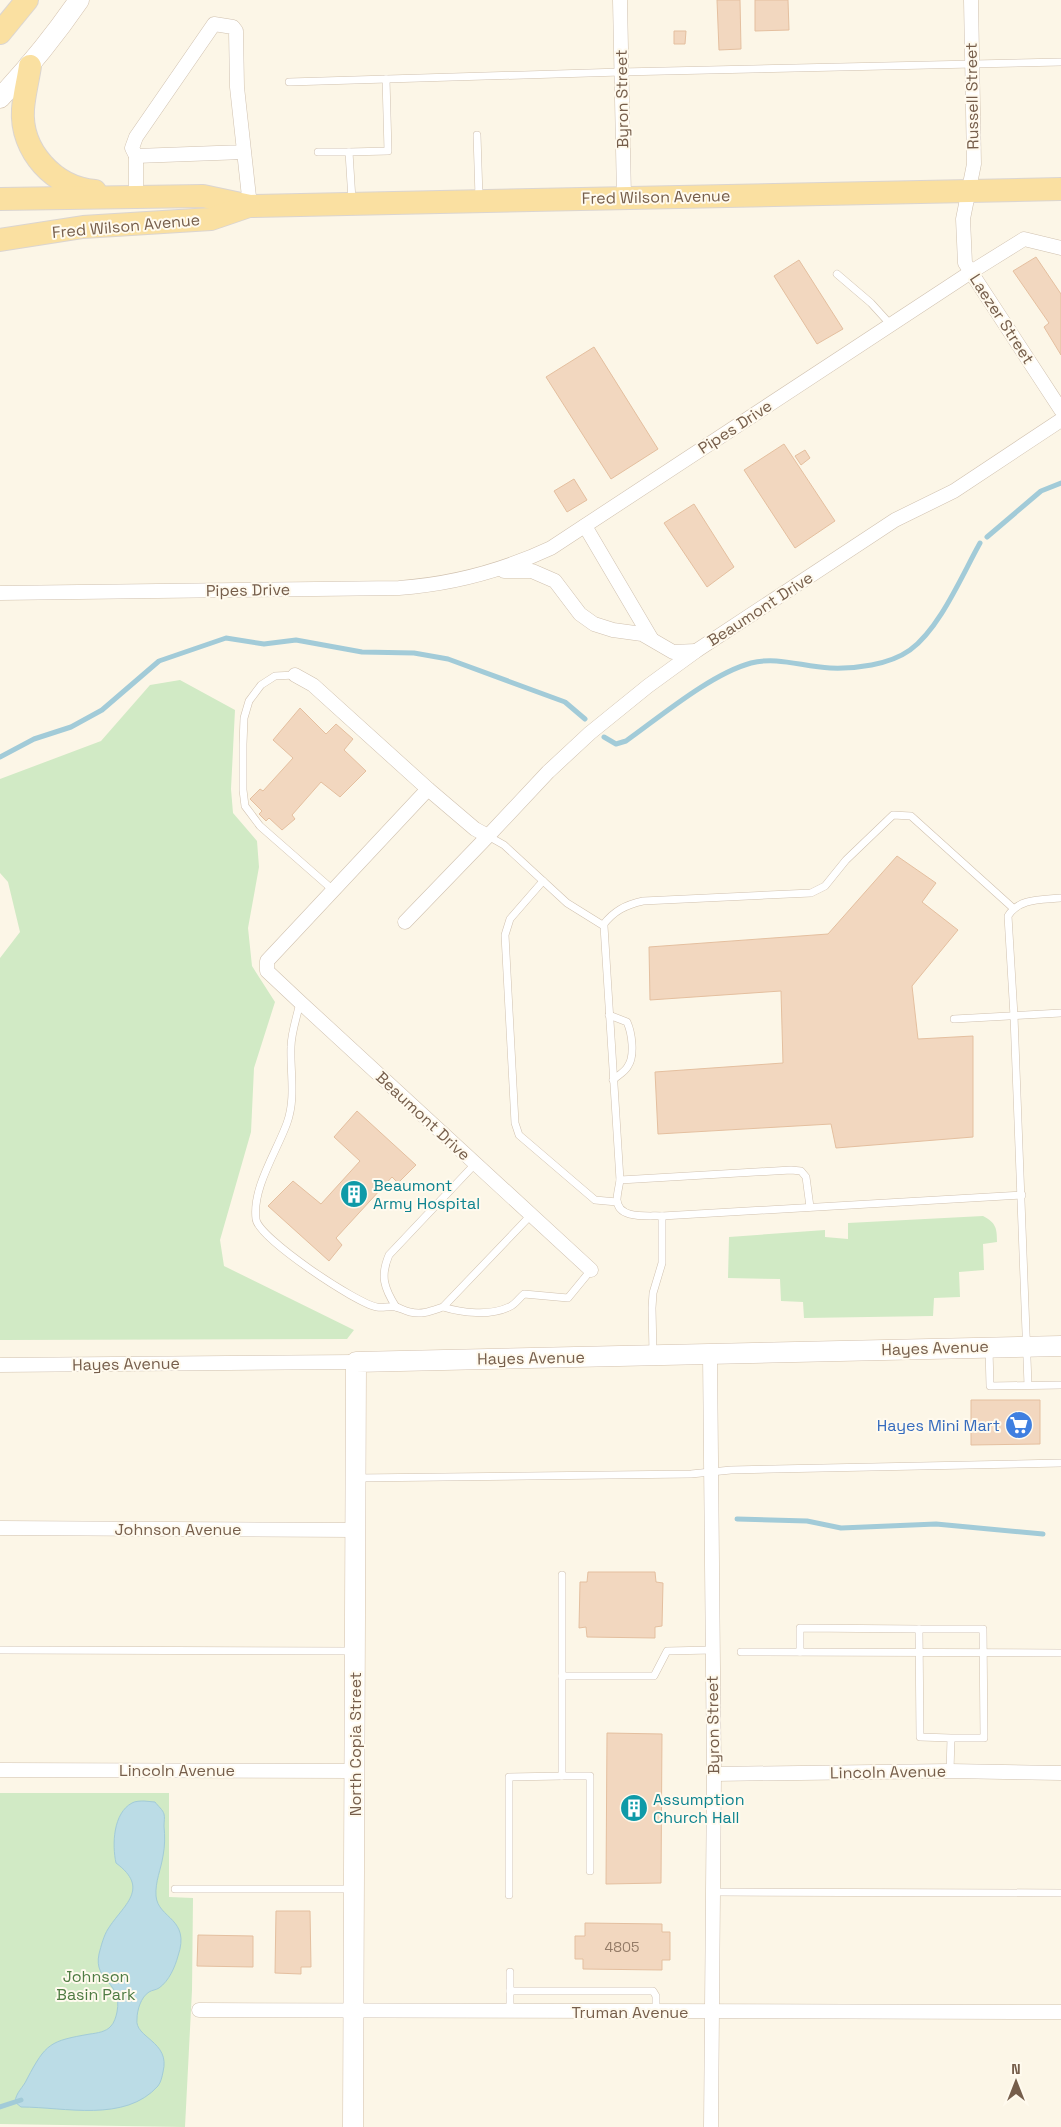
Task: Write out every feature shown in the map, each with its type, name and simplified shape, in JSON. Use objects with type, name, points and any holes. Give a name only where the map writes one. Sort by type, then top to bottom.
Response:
[{"type":"main road","points":[[0,33],[27,0]]},
{"type":"main road","points":[[30,66],[23,110],[26,133],[34,154],[53,176],[84,190],[114,193],[136,198]]},
{"type":"main road","name":"Fred Wilson Avenue","points":[[0,199],[203,196],[250,206],[1061,189]]},
{"type":"main road","name":"Fred Wilson Avenue","points":[[0,240],[83,227],[211,218],[250,206]]},
{"type":"main road","points":[[0,230],[83,227]]},
{"type":"street","points":[[0,98],[30,66],[61,27],[79,0]]},
{"type":"street","name":"Byron Street","points":[[620,0],[624,198]]},
{"type":"street","name":"Russell Street","points":[[969,191],[974,164],[970,0]]},
{"type":"street","points":[[136,198],[136,156],[132,148],[136,137],[214,24],[233,27],[236,31],[237,86],[250,206]]},
{"type":"street","points":[[136,156],[244,152]]},
{"type":"street","name":"Laezer Street","points":[[969,191],[963,219],[965,263],[1061,410]]},
{"type":"street","name":"Pipes Drive","points":[[0,593],[399,588],[460,580],[494,571],[551,548],[891,324],[1024,239],[1061,248]]},
{"type":"street","name":"Beaumont Drive","points":[[405,922],[548,772],[590,733],[648,686],[696,651],[895,520],[954,491],[1061,420]]},
{"type":"street","points":[[585,526],[651,638]]},
{"type":"street","name":"Pipes Drive","points":[[494,571],[532,570],[555,581],[580,614],[594,624],[614,630],[642,634],[673,652],[696,651]]},
{"type":"street","points":[[295,675],[313,685],[428,789],[475,828],[488,836]]},
{"type":"street","name":"Beaumont Drive","points":[[428,789],[267,961],[268,970],[300,1002],[591,1270]]},
{"type":"street","name":"Hayes Avenue","points":[[0,1365],[356,1362],[989,1346],[1061,1346]]},
{"type":"street","name":"Byron Street","points":[[710,1354],[714,1774],[711,2127]]},
{"type":"street","name":"North Copia Street","points":[[354,2127],[356,1362]]},
{"type":"street","name":"Johnson Avenue","points":[[0,1528],[356,1530]]},
{"type":"street","name":"Lincoln Avenue","points":[[0,1770],[355,1771]]},
{"type":"street","name":"Lincoln Avenue","points":[[714,1774],[950,1771],[1061,1773]]},
{"type":"street","name":"Truman Avenue","points":[[199,2010],[712,2013],[1061,2012]]},
{"type":"lane","points":[[289,82],[1061,62]]},
{"type":"lane","points":[[318,152],[388,151],[386,79]]},
{"type":"lane","points":[[477,135],[479,200]]},
{"type":"lane","points":[[349,152],[352,203]]},
{"type":"lane","points":[[837,274],[871,303],[891,324]]},
{"type":"lane","points":[[295,675],[274,676],[261,685],[249,701],[244,718],[243,744],[245,806],[260,826],[333,890]]},
{"type":"lane","points":[[1013,908],[911,816],[893,816],[846,860],[825,886],[811,893],[629,904],[612,913],[603,925],[620,1180],[617,1202],[621,1210],[629,1215],[662,1216],[1022,1195]]},
{"type":"lane","points":[[488,836],[504,845],[566,903],[603,925]]},
{"type":"lane","points":[[543,881],[510,920],[505,935],[515,1123],[519,1135],[596,1200],[617,1202]]},
{"type":"lane","points":[[1028,1385],[1022,1195],[1008,916],[1013,908],[1030,901],[1061,898]]},
{"type":"lane","points":[[300,1002],[290,1045],[292,1082],[288,1122],[267,1166],[258,1202],[256,1220],[261,1231],[309,1270],[375,1307],[396,1307],[424,1314],[443,1307],[531,1215]]},
{"type":"lane","points":[[954,1019],[1061,1013]]},
{"type":"lane","points":[[609,1015],[627,1022],[630,1029],[632,1056],[628,1066],[613,1080]]},
{"type":"lane","points":[[396,1307],[388,1294],[384,1281],[384,1267],[389,1254],[475,1164]]},
{"type":"lane","points":[[620,1180],[800,1171],[806,1178],[810,1207]]},
{"type":"lane","points":[[653,1355],[652,1301],[662,1263],[662,1216]]},
{"type":"lane","points":[[443,1307],[458,1312],[497,1311],[511,1307],[524,1294],[568,1298],[591,1270]]},
{"type":"lane","points":[[989,1346],[990,1386],[1061,1384]]},
{"type":"lane","points":[[356,1478],[691,1474],[1061,1463]]},
{"type":"lane","points":[[562,1575],[562,1776]]},
{"type":"lane","points":[[800,1652],[800,1628],[983,1629],[984,1738],[920,1738],[919,1629]]},
{"type":"lane","points":[[0,1650],[355,1651]]},
{"type":"lane","points":[[562,1676],[654,1676],[667,1651],[712,1650]]},
{"type":"lane","points":[[741,1652],[1061,1653]]},
{"type":"lane","points":[[950,1771],[951,1738]]},
{"type":"lane","points":[[509,1895],[509,1777],[590,1776],[590,1871]]},
{"type":"lane","points":[[175,1889],[354,1890]]},
{"type":"lane","points":[[713,1892],[1061,1893]]},
{"type":"lane","points":[[510,1972],[510,2011]]},
{"type":"lane","points":[[510,1991],[653,1991],[656,1996],[656,2012]]},
{"type":"green space","points":[[180,680],[235,710],[231,789],[233,813],[257,841],[259,867],[248,928],[252,966],[275,1002],[254,1068],[251,1132],[220,1240],[224,1266],[354,1330],[347,1339],[0,1340],[0,958],[20,932],[8,882],[0,873],[0,779],[101,741],[150,685]]},
{"type":"green space","points":[[983,1216],[993,1224],[997,1237],[997,1242],[983,1244],[984,1270],[959,1272],[960,1297],[934,1298],[933,1316],[804,1318],[803,1302],[781,1301],[780,1279],[728,1278],[729,1237],[825,1230],[825,1237],[848,1239],[848,1223]]},
{"type":"green space","name":"Johnson Basin Park","points":[[0,1793],[169,1793],[169,1897],[193,1898],[192,1990],[185,2127],[0,2124]]},
{"type":"water","points":[[133,1802],[155,1802],[164,1814],[164,1848],[156,1896],[162,1910],[177,1926],[181,1943],[171,1974],[163,1985],[149,1992],[144,1997],[137,2015],[141,2031],[162,2053],[164,2062],[161,2081],[144,2098],[129,2105],[112,2109],[75,2110],[21,2107],[15,2102],[17,2095],[45,2051],[57,2042],[104,2031],[115,2020],[118,2002],[112,1987],[100,1971],[98,1963],[99,1954],[107,1931],[131,1897],[133,1889],[132,1881],[116,1863],[114,1847],[115,1830],[121,1814],[126,1808]]},
{"type":"building","points":[[717,0],[740,0],[741,49],[719,50]]},
{"type":"building","points":[[755,0],[788,0],[789,30],[755,31]]},
{"type":"building","points":[[674,31],[686,31],[685,44],[674,44]]},
{"type":"building","points":[[1036,257],[1061,294],[1061,355],[1044,327],[1049,323],[1013,271]]},
{"type":"building","points":[[799,260],[843,329],[817,344],[774,276]]},
{"type":"building","points":[[594,347],[658,449],[611,479],[546,377]]},
{"type":"building","points":[[784,444],[835,521],[795,548],[744,470]]},
{"type":"building","points":[[805,450],[810,458],[801,465],[795,456]]},
{"type":"building","points":[[574,479],[587,500],[567,512],[554,491]]},
{"type":"building","points":[[694,504],[734,567],[707,587],[664,523]]},
{"type":"building","points":[[300,708],[326,734],[336,724],[353,739],[344,750],[366,771],[340,797],[321,782],[292,815],[295,819],[282,830],[269,818],[266,821],[259,814],[262,811],[250,799],[260,789],[263,791],[293,758],[273,740]]},
{"type":"building","points":[[897,856],[936,883],[922,902],[958,930],[912,986],[918,1039],[973,1036],[973,1137],[836,1148],[831,1124],[658,1134],[655,1072],[783,1063],[781,991],[650,1000],[649,947],[828,934]]},
{"type":"building","name":"Beaumont Army Hospital","points":[[357,1111],[416,1165],[398,1183],[392,1177],[336,1238],[342,1245],[329,1261],[268,1206],[293,1181],[321,1204],[360,1161],[334,1137]]},
{"type":"building","points":[[971,1400],[1040,1400],[1040,1444],[971,1445]]},
{"type":"building","points":[[588,1572],[655,1572],[656,1582],[663,1583],[662,1626],[655,1627],[655,1638],[587,1637],[586,1627],[579,1628],[580,1582],[587,1582]]},
{"type":"building","name":"Assumption Church Hall","points":[[607,1733],[662,1734],[661,1883],[606,1884]]},
{"type":"building","points":[[276,1911],[310,1911],[311,1967],[301,1967],[301,1974],[275,1973]]},
{"type":"building","points":[[585,1923],[662,1924],[662,1932],[670,1932],[670,1960],[662,1960],[662,1970],[583,1969],[583,1959],[575,1959],[575,1936],[585,1936]]},
{"type":"building","points":[[198,1935],[253,1936],[253,1967],[197,1966]]},
{"type":"waterway","points":[[987,537],[1041,491],[1061,483]]},
{"type":"waterway","points":[[604,737],[616,744],[626,741],[703,686],[736,668],[751,663],[771,661],[830,668],[850,668],[882,663],[902,655],[921,640],[941,615],[980,543]]},
{"type":"waterway","points":[[0,757],[34,739],[71,727],[102,710],[159,661],[226,638],[264,644],[296,640],[362,652],[414,653],[448,659],[565,702],[585,719]]},
{"type":"waterway","points":[[737,1519],[807,1521],[841,1528],[936,1524],[1043,1534]]},
{"type":"waterway","points":[[0,2107],[21,2100]]},
{"type":"place","name":"Beaumont Army Hospital","points":[[354,1194]]},
{"type":"place","name":"Hayes Mini Mart","points":[[1019,1425]]},
{"type":"place","name":"Assumption Church Hall","points":[[634,1808]]}]
